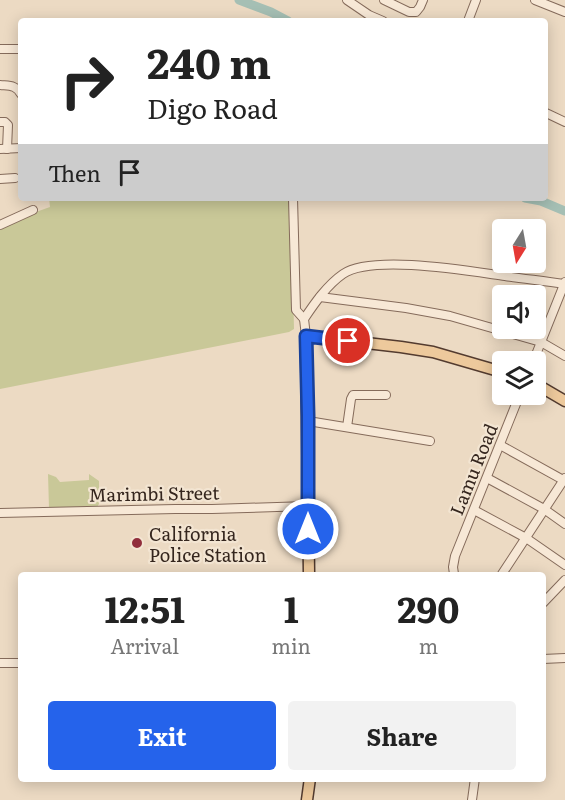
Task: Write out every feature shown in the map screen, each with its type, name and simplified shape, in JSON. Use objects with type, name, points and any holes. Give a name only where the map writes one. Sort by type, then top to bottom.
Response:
[{"type":"main road","points":[[309,572],[306,336],[433,352],[492,369]]},
{"type":"main road","points":[[546,390],[565,401]]},
{"type":"main road","points":[[307,800],[309,782]]},
{"type":"street","points":[[346,0],[376,18]]},
{"type":"street","points":[[384,0],[409,12],[416,12],[423,0]]},
{"type":"street","points":[[469,18],[476,0]]},
{"type":"street","points":[[535,0],[558,4],[565,12]]},
{"type":"street","points":[[0,49],[18,49]]},
{"type":"street","points":[[0,86],[18,89]]},
{"type":"street","points":[[548,114],[565,122]]},
{"type":"street","points":[[0,122],[8,125],[4,149]]},
{"type":"street","points":[[0,179],[15,178]]},
{"type":"street","points":[[293,201],[296,310],[304,319],[306,336]]},
{"type":"street","points":[[0,225],[33,210]]},
{"type":"street","points":[[304,319],[328,287],[344,273],[361,267],[377,265],[453,269],[565,283],[538,351]]},
{"type":"street","points":[[320,297],[450,316],[541,342],[565,356]]},
{"type":"street","points":[[347,427],[353,395],[386,395]]},
{"type":"street","name":"Lamu Road","points":[[454,572],[455,556],[516,405]]},
{"type":"street","points":[[308,421],[430,441]]},
{"type":"street","points":[[500,445],[565,480],[503,572]]},
{"type":"street","points":[[487,478],[565,524]]},
{"type":"street","name":"Marimbi Street","points":[[0,513],[308,506]]},
{"type":"street","points":[[474,510],[526,537],[565,564]]},
{"type":"street","points":[[546,601],[561,589],[565,580]]},
{"type":"street","points":[[546,659],[563,661]]},
{"type":"street","points":[[0,663],[18,663]]},
{"type":"street","points":[[472,800],[474,782]]},
{"type":"shaded area","points":[[49,201],[291,201],[294,329],[289,332],[0,389],[0,227],[50,207]]},
{"type":"shaded area","points":[[48,474],[56,477],[60,482],[89,480],[89,474],[99,481],[99,504],[97,507],[49,508]]},
{"type":"waterway","points":[[239,0],[282,18]]},
{"type":"waterway","points":[[541,201],[565,211]]},
{"type":"place","name":"California Police Station","points":[[137,543]]},
{"type":"route","points":[[308,529],[306,336],[348,341]]}]
